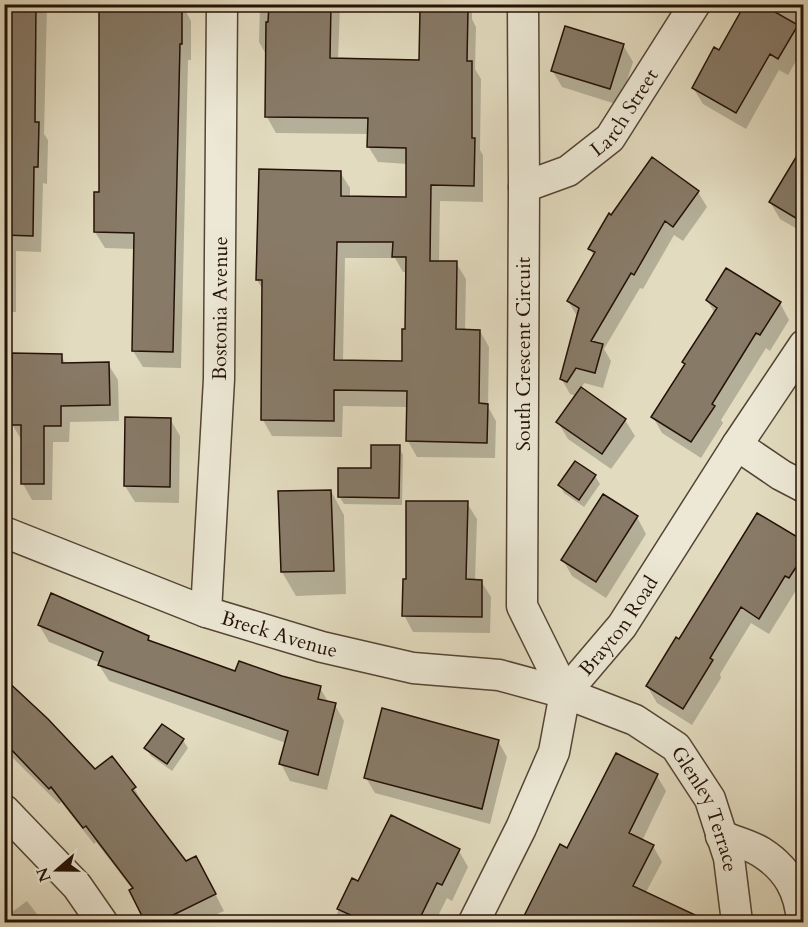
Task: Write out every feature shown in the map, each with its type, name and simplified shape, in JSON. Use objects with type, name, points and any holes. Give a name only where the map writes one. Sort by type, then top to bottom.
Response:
[{"type":"street","name":"Bostonia Avenue","points":[[206,612],[219,379],[222,4]]},
{"type":"street","name":"South Crescent Circuit","points":[[523,4],[522,606],[565,693]]},
{"type":"street","name":"Larch Street","points":[[524,187],[568,171],[610,138],[695,4]]},
{"type":"street","name":"Brayton Road","points":[[474,922],[521,828],[554,752],[565,693],[622,626],[737,445],[804,345]]},
{"type":"street","points":[[737,445],[781,475],[804,487]]},
{"type":"street","name":"Breck Avenue","points":[[4,532],[206,612],[322,647],[402,665],[499,675],[565,693]]},
{"type":"street","name":"Glenley Terrace","points":[[565,693],[635,720],[676,747],[710,799],[729,858],[737,922]]},
{"type":"street","points":[[4,810],[77,886],[102,922]]},
{"type":"street","points":[[722,836],[761,852],[790,878],[801,904],[802,922]]},
{"type":"building","points":[[4,4],[36,4],[35,122],[39,122],[38,167],[34,167],[33,236],[4,235]]},
{"type":"building","points":[[99,4],[182,4],[173,352],[132,351],[134,233],[94,232],[94,192],[99,192]]},
{"type":"building","points":[[269,4],[331,4],[330,58],[419,60],[420,9],[468,9],[467,61],[472,61],[474,186],[431,185],[430,261],[457,261],[456,329],[480,330],[479,403],[488,404],[487,443],[406,441],[407,391],[334,390],[334,421],[261,420],[262,280],[256,280],[259,169],[341,171],[341,196],[406,197],[406,148],[367,147],[368,118],[265,117],[266,22],[268,22]],"holes":[[[337,242],[393,242],[392,257],[406,257],[402,361],[334,360]]]},
{"type":"building","points":[[745,4],[761,4],[798,25],[778,59],[770,54],[736,113],[692,88],[714,47],[719,50]]},
{"type":"building","points":[[565,26],[624,44],[610,89],[551,71]]},
{"type":"building","points":[[804,144],[804,223],[769,202]]},
{"type":"building","points":[[652,157],[699,191],[673,227],[665,221],[634,275],[631,273],[591,341],[603,344],[595,373],[576,368],[567,382],[560,379],[579,308],[567,301],[595,252],[588,249],[609,213],[611,215]]},
{"type":"building","points":[[726,268],[781,302],[760,335],[756,333],[712,404],[715,406],[691,442],[651,417],[685,364],[682,362],[717,308],[706,300]]},
{"type":"building","points":[[12,353],[62,354],[62,363],[109,362],[110,405],[61,406],[61,426],[44,426],[44,484],[21,484],[21,425],[11,425]]},
{"type":"building","points":[[581,387],[626,419],[602,454],[556,422]]},
{"type":"building","points":[[125,417],[171,418],[170,487],[124,486]]},
{"type":"building","points":[[371,445],[400,445],[399,498],[338,497],[338,468],[371,468]]},
{"type":"building","points":[[575,461],[596,475],[579,500],[558,485]]},
{"type":"building","points":[[331,490],[334,571],[281,572],[278,491]]},
{"type":"building","points":[[603,494],[638,516],[596,582],[561,560]]},
{"type":"building","points":[[406,501],[468,501],[466,579],[482,580],[482,617],[402,616],[403,579],[406,579]]},
{"type":"building","points":[[757,513],[804,541],[804,555],[789,578],[785,576],[759,619],[741,607],[710,658],[713,660],[683,709],[646,686],[676,637],[679,639]]},
{"type":"building","points":[[51,593],[149,636],[148,640],[235,671],[239,661],[282,676],[321,686],[318,699],[336,703],[318,775],[279,764],[288,731],[98,665],[103,652],[38,625]]},
{"type":"building","points":[[4,678],[48,719],[95,769],[112,756],[136,787],[132,790],[186,861],[196,856],[216,894],[159,922],[145,922],[129,890],[133,888],[86,826],[83,828],[51,787],[49,789],[4,742]]},
{"type":"building","points":[[382,708],[499,740],[482,809],[364,778]]},
{"type":"building","points":[[162,724],[184,739],[167,764],[144,748]]},
{"type":"building","points":[[616,753],[658,774],[629,833],[654,845],[633,886],[710,922],[521,922],[560,844],[567,848]]},
{"type":"building","points":[[391,815],[460,849],[442,885],[437,883],[418,922],[366,922],[337,909],[352,878],[358,881]]}]
